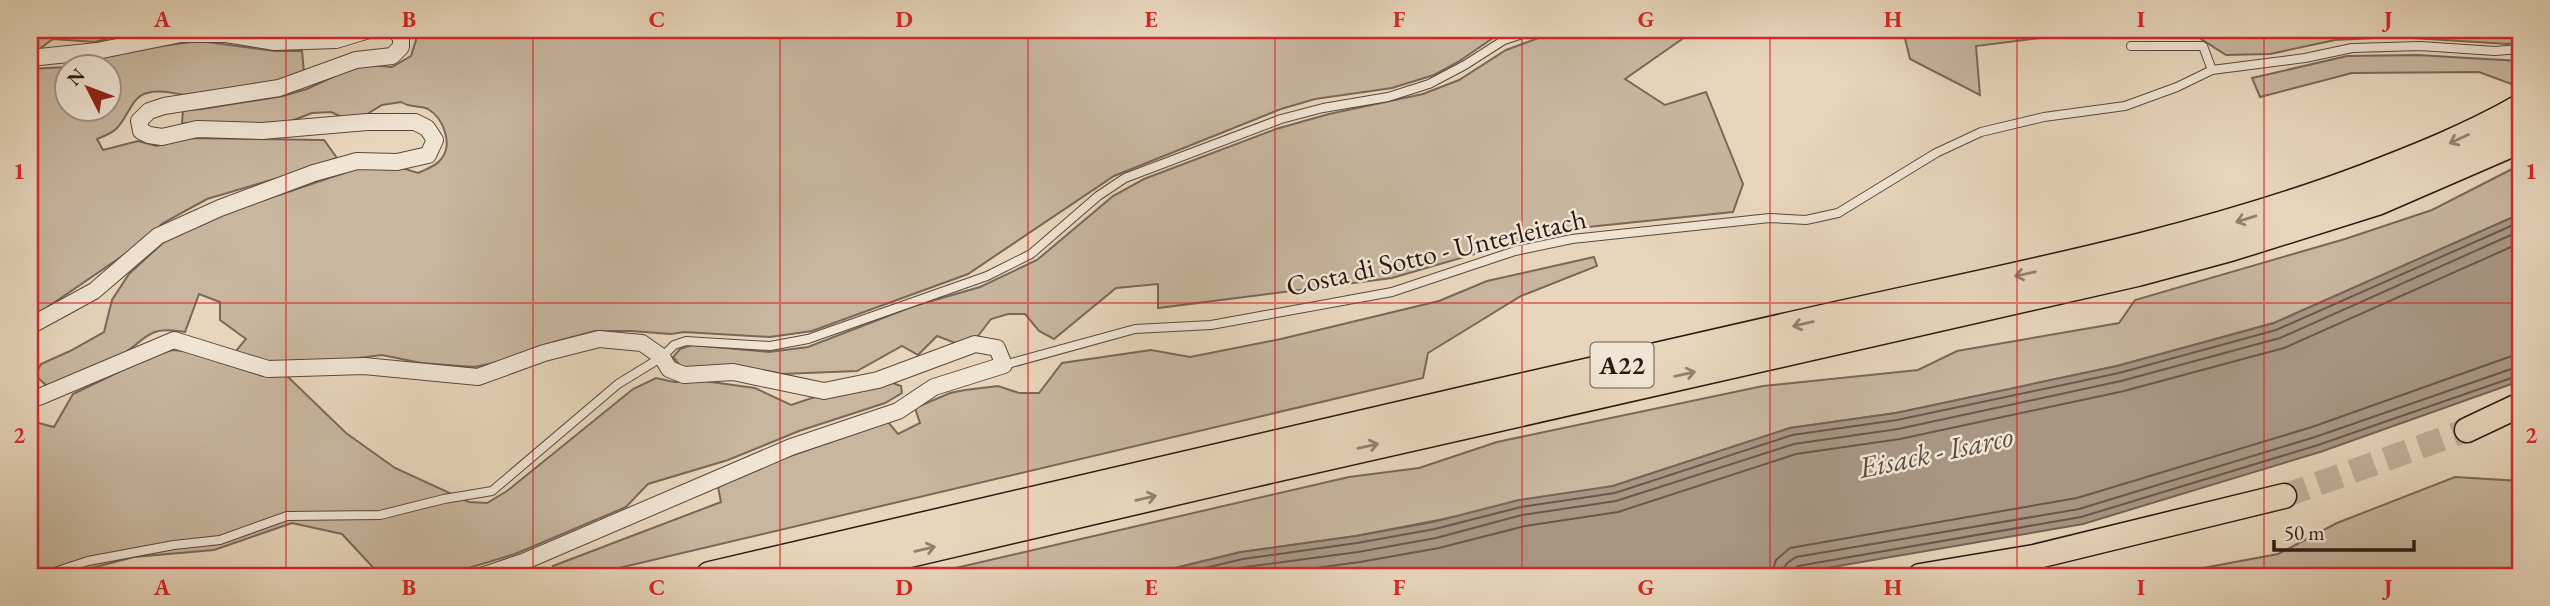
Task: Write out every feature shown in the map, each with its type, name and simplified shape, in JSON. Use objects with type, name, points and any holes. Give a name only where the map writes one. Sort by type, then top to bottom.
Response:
[{"type":"highway","name":"A22","points":[[710,576],[1233,453],[2041,271],[2226,225],[2292,205],[2430,153],[2520,109]]},
{"type":"highway","name":"A22","points":[[811,576],[2137,272],[2242,244],[2377,201],[2520,139]]},
{"type":"main road","points":[[2468,430],[2520,405]]},
{"type":"main road","points":[[1920,576],[2034,557],[2284,496]]},
{"type":"street","points":[[30,58],[97,51],[181,34],[226,34],[275,42],[336,40],[369,30]]},
{"type":"street","points":[[30,326],[94,291],[158,236],[220,208],[324,170],[357,162],[397,162],[428,155],[435,140],[427,128],[415,122],[368,122],[262,131],[197,129],[162,137],[141,131],[139,121],[149,111],[164,106],[279,88],[356,60],[392,56],[401,47],[401,37],[394,30]]},
{"type":"street","points":[[30,397],[39,397],[174,340],[268,369],[364,366],[478,377],[544,353],[599,339],[642,343],[662,357],[668,369],[684,375],[733,372],[824,391],[878,380],[975,344],[998,348],[1004,365],[934,387],[898,411],[791,447],[523,562],[481,576]]},
{"type":"lane","points":[[42,576],[88,561],[174,545],[220,540],[287,516],[380,515],[444,499],[492,491],[618,384],[662,357],[674,345],[686,341],[770,345],[808,340],[986,276],[1031,254],[1098,196],[1125,178],[1281,119],[1323,108],[1388,97],[1429,84],[1504,40],[1535,30]]},
{"type":"lane","points":[[2131,46],[2203,46],[2212,70]]},
{"type":"lane","name":"Costa di Sotto - Unterleitach","points":[[1004,365],[1135,328],[1211,325],[1392,292],[1515,251],[1572,239],[1770,218],[1806,220],[1838,213],[1936,153],[1981,132],[2044,117],[2125,106],[2177,87],[2212,70],[2305,58],[2352,48],[2420,46],[2495,51],[2520,49]]},
{"type":"shaded area","points":[[30,30],[140,30],[95,42],[53,39],[30,53]]},
{"type":"shaded area","points":[[229,30],[345,30],[303,37]]},
{"type":"shaded area","points":[[414,30],[1509,30],[1434,75],[1392,88],[1315,99],[1281,109],[1114,176],[968,274],[812,331],[770,337],[595,331],[554,342],[503,361],[474,367],[421,363],[382,355],[327,362],[266,364],[235,352],[246,339],[220,320],[220,302],[199,294],[185,332],[155,332],[112,361],[48,387],[35,375],[41,364],[104,332],[112,300],[129,274],[166,240],[223,214],[362,167],[396,166],[418,173],[437,163],[447,145],[445,131],[438,118],[428,109],[401,102],[382,105],[367,114],[344,118],[331,112],[312,113],[291,121],[260,127],[182,123],[183,110],[283,96],[307,89],[360,64],[392,67],[411,56],[416,40]]},
{"type":"shaded area","points":[[1560,30],[1695,30],[1625,79],[1665,105],[1706,92],[1743,184],[1733,212],[1578,228],[1519,241],[1392,278],[1158,308],[1158,284],[1116,288],[1054,339],[1039,331],[1025,314],[1008,314],[991,319],[978,336],[958,344],[937,336],[918,355],[902,346],[857,371],[782,374],[748,368],[682,368],[673,357],[680,349],[692,345],[769,352],[808,347],[914,306],[980,287],[1037,260],[1113,196],[1144,179],[1276,129],[1329,114],[1423,94],[1459,80],[1506,50]]},
{"type":"shaded area","points":[[1903,30],[2079,30],[2081,33],[1976,46],[1980,95],[1910,59]]},
{"type":"shaded area","points":[[2187,30],[2520,30],[2520,41],[2508,44],[2396,37],[2335,40],[2270,54],[2226,55]]},
{"type":"shaded area","points":[[199,41],[276,51],[302,51],[304,72],[265,84],[210,93],[147,93],[133,103],[122,121],[122,52],[115,52]]},
{"type":"shaded area","points":[[2417,55],[2520,61],[2520,82],[2514,85],[2479,72],[2352,73],[2260,97],[2252,78],[2347,56]]},
{"type":"shaded area","points":[[52,68],[52,122],[121,122],[109,134],[97,139],[103,150],[138,141],[157,146],[184,138],[324,140],[337,158],[207,199],[163,223],[140,244],[30,319],[30,69]]},
{"type":"shaded area","points":[[2520,165],[2520,214],[2274,323],[2117,366],[1896,413],[1790,428],[1613,486],[1356,536],[1241,552],[1142,576],[921,576],[1349,477],[1419,468],[1497,442],[1763,386],[1918,370],[1957,351],[2119,323],[2135,300],[2345,239],[2432,210]]},
{"type":"shaded area","points":[[1594,257],[1597,266],[1521,296],[1428,353],[1423,378],[585,576],[555,576],[553,566],[721,502],[718,487],[767,464],[888,422],[898,434],[920,423],[915,408],[950,393],[998,386],[1019,393],[1039,393],[1062,363],[1151,350],[1190,357],[1281,339],[1439,301],[1487,281]]},
{"type":"shaded area","points":[[173,350],[191,352],[263,376],[286,375],[346,433],[395,468],[469,502],[487,503],[507,491],[633,389],[656,378],[674,382],[704,381],[755,388],[791,405],[818,396],[890,382],[901,386],[902,393],[885,403],[799,431],[728,460],[648,484],[626,507],[515,554],[442,576],[381,576],[342,534],[292,523],[214,550],[134,557],[61,576],[30,576],[30,426],[35,422],[54,427],[73,394],[154,355]]},
{"type":"shaded area","points":[[2455,477],[2520,481],[2520,576],[2160,576],[2278,554],[2337,523]]},
{"type":"water","name":"Eisack - Isarco","points":[[2520,214],[2520,381],[2320,452],[2083,524],[1780,576],[1142,576],[1241,552],[1356,536],[1433,522],[1519,500],[1613,486],[1790,428],[1896,413],[2117,366],[2274,323]]},
{"type":"tunnel","points":[[2284,496],[2467,430]]}]
